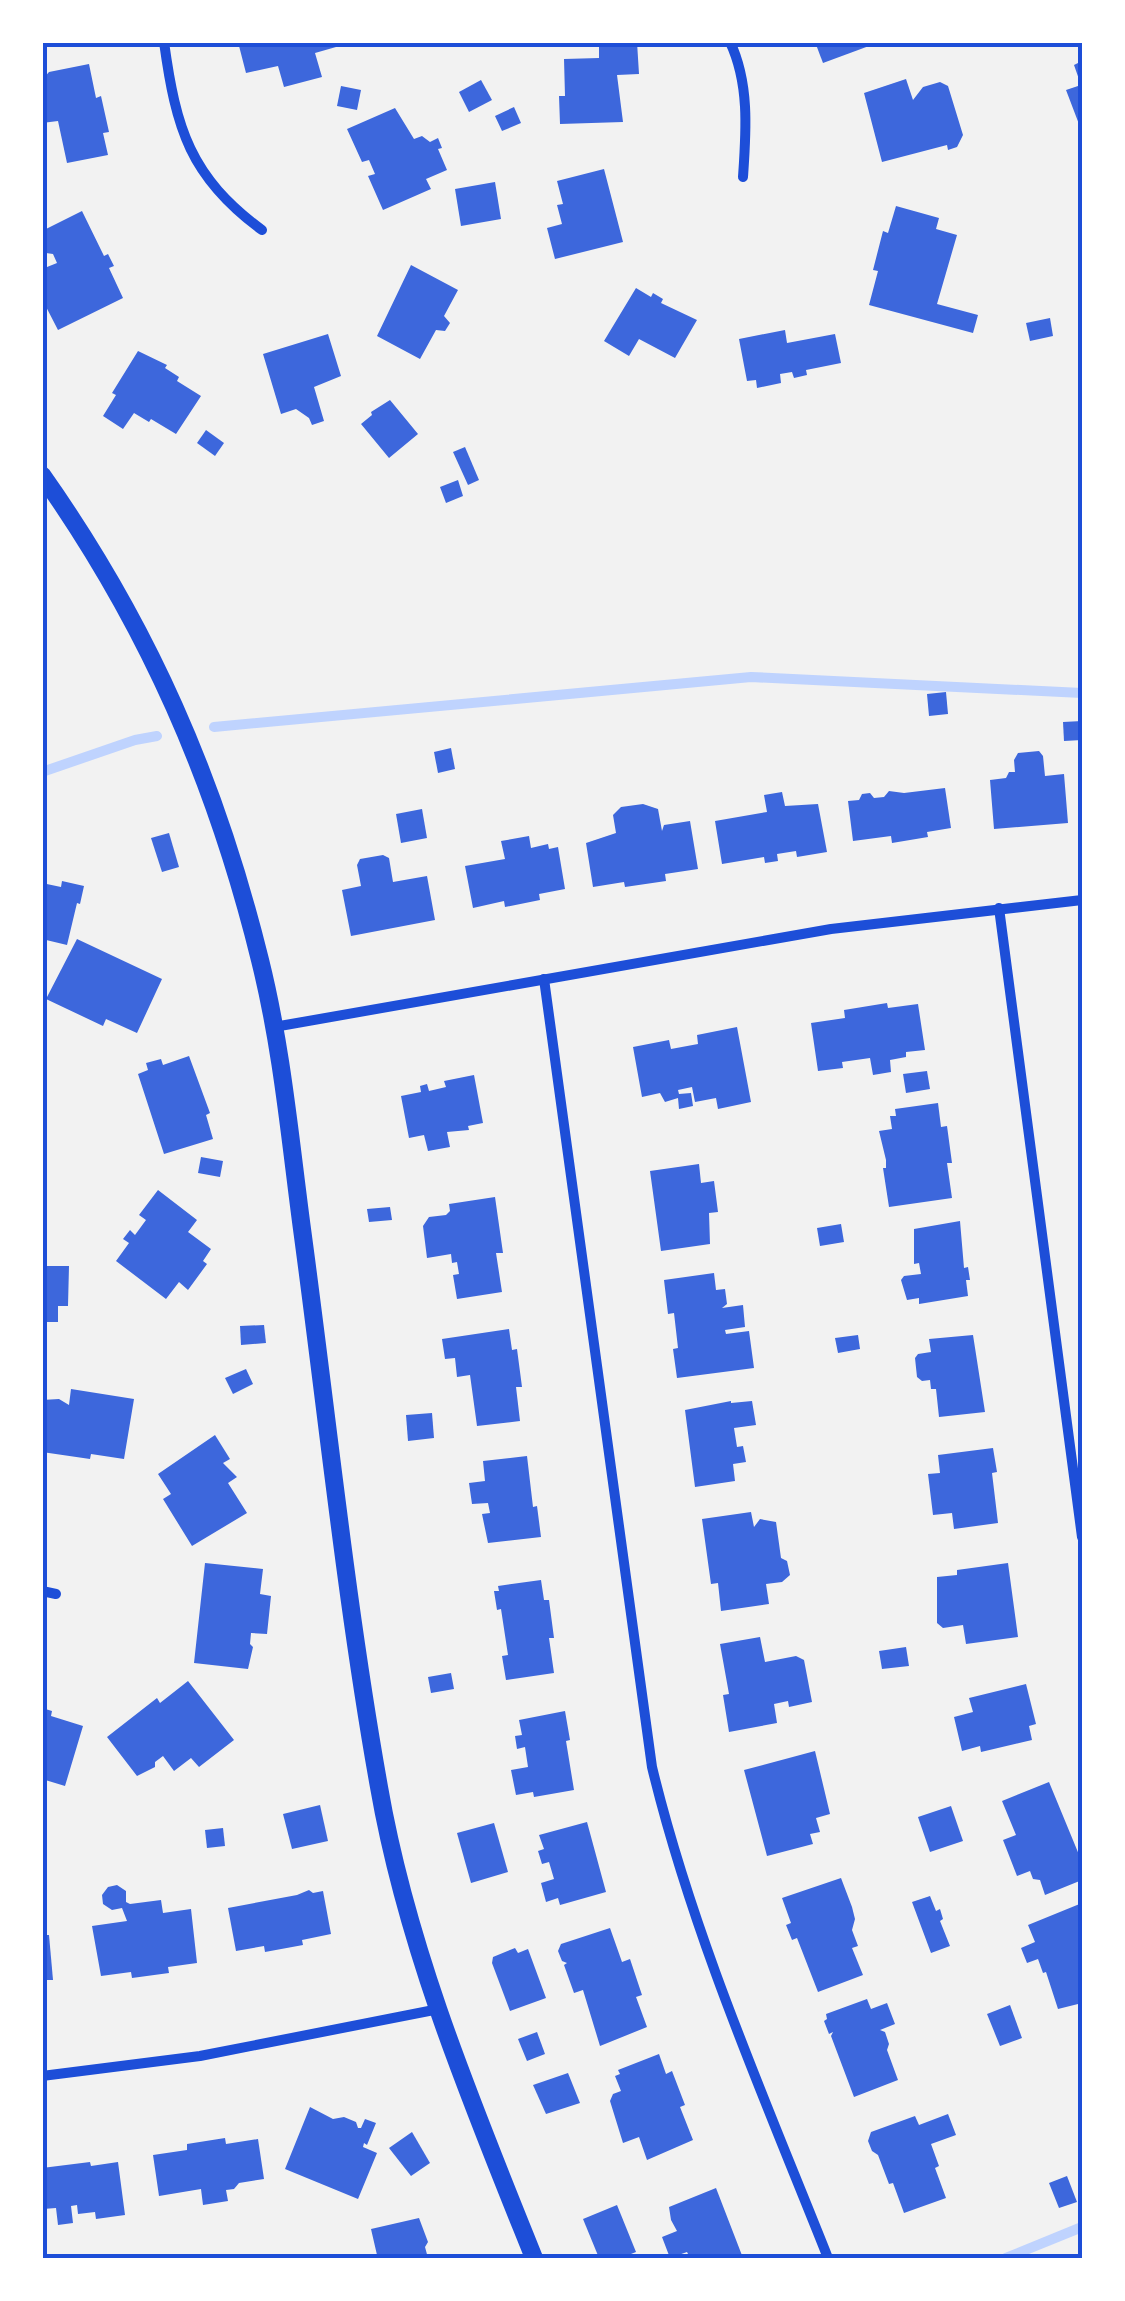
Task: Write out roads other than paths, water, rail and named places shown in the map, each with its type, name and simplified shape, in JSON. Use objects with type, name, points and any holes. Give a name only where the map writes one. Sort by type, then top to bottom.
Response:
[{"type":"street","points":[[164,42],[177,118],[186,141],[218,193],[262,230]]},
{"type":"street","points":[[730,42],[740,72],[747,123],[743,178]]},
{"type":"street","points":[[42,475],[116,586],[150,649],[199,761],[255,941],[274,1026],[379,1791],[410,1922],[534,2258]]},
{"type":"street","points":[[274,1026],[831,929],[1082,900]]},
{"type":"street","points":[[999,908],[1082,1537]]},
{"type":"street","points":[[544,980],[652,1767],[672,1849],[709,1955],[828,2258]]},
{"type":"street","points":[[42,1591],[56,1594]]},
{"type":"street","points":[[42,2076],[200,2056],[439,2009]]},
{"type":"waterway","points":[[214,727],[751,677],[1082,693]]},
{"type":"waterway","points":[[42,772],[157,736]]},
{"type":"waterway","points":[[1006,2258],[1082,2227]]}]
